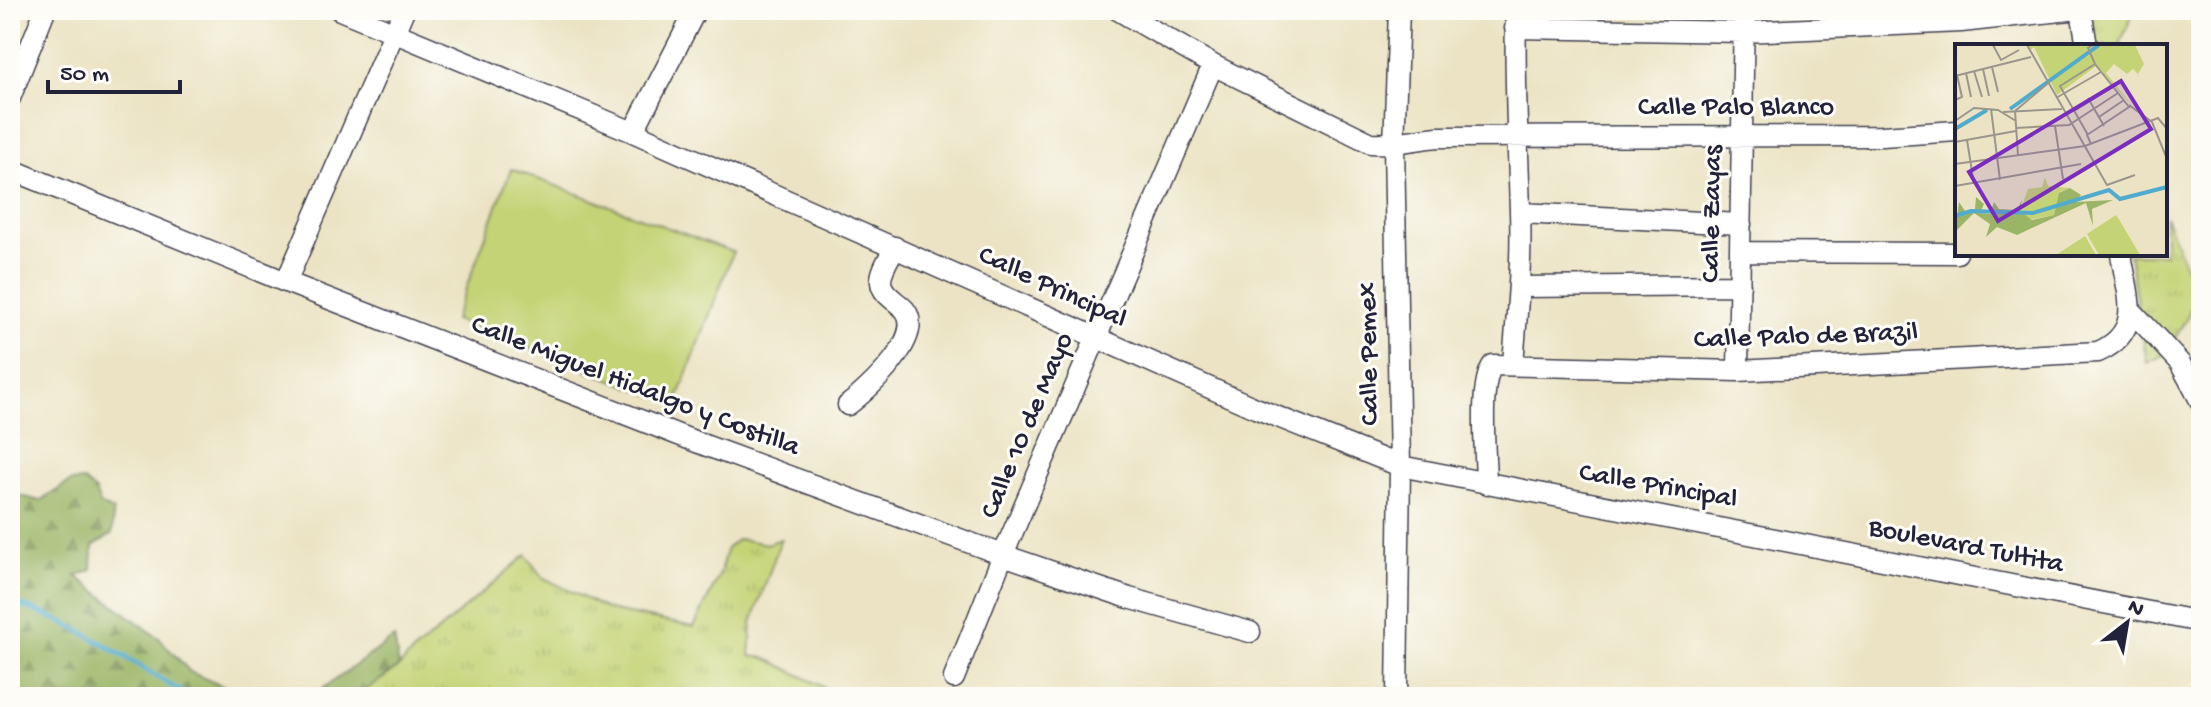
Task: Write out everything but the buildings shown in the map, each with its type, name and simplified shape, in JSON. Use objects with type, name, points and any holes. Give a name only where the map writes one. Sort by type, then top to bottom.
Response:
[{"type":"street","points":[[10,98],[45,10]]},
{"type":"street","name":"Calle Principal","points":[[340,10],[633,132],[1253,407],[1400,466],[1767,536]]},
{"type":"street","points":[[286,282],[404,10]]},
{"type":"street","points":[[633,132],[696,10]]},
{"type":"street","name":"Calle Pemex","points":[[1397,697],[1400,466],[1394,145],[1399,10]]},
{"type":"street","name":"Calle Zayas","points":[[1738,371],[1744,10]]},
{"type":"street","points":[[1486,484],[1485,390],[1488,372],[1503,364],[1519,287],[1515,19],[1744,32],[1961,22],[2070,10]]},
{"type":"street","points":[[2081,10],[2087,44]]},
{"type":"street","points":[[1130,13],[1213,65],[1371,143],[1394,145]]},
{"type":"street","name":"Calle 10 de Mayo","points":[[954,678],[1003,555],[1213,65]]},
{"type":"street","name":"Calle Palo Blanco","points":[[1394,145],[1417,138],[1438,137],[1882,136],[1955,131]]},
{"type":"street","name":"Calle Miguel Hidalgo y Costilla","points":[[10,169],[286,282],[684,438],[1003,555],[1129,598],[1250,632]]},
{"type":"street","points":[[1520,213],[1741,224]]},
{"type":"street","points":[[848,405],[889,366],[910,330],[907,312],[884,291],[881,284],[884,269],[895,247]]},
{"type":"street","points":[[1740,252],[1955,253]]},
{"type":"street","points":[[2121,256],[2130,309],[2180,363],[2201,402]]},
{"type":"street","points":[[1519,287],[1740,285]]},
{"type":"street","name":"Calle Palo de Brazil","points":[[1503,364],[1738,371],[2098,352],[2117,342],[2129,324],[2130,309]]},
{"type":"street","name":"Boulevard Tultita","points":[[1767,536],[2201,622]]},
{"type":"green space","points":[[2091,10],[2135,10],[2122,44],[2096,44]]},
{"type":"green space","points":[[511,169],[733,252],[676,404],[454,320]]},
{"type":"green space","points":[[2167,221],[2198,297],[2167,353],[2147,363],[2129,256],[2167,256]]},
{"type":"green space","points":[[84,481],[95,491],[100,504],[113,511],[112,534],[93,546],[92,570],[76,576],[160,639],[190,672],[242,697],[10,697],[10,493],[40,501],[70,482]]},
{"type":"green space","points":[[738,539],[767,544],[781,539],[752,623],[750,656],[766,658],[843,697],[355,697],[399,667],[526,555],[542,577],[608,610],[694,627],[719,576],[727,548]]},
{"type":"green space","points":[[394,638],[399,667],[355,697],[311,697]]},
{"type":"waterway","points":[[10,602],[80,631],[190,697]]}]
